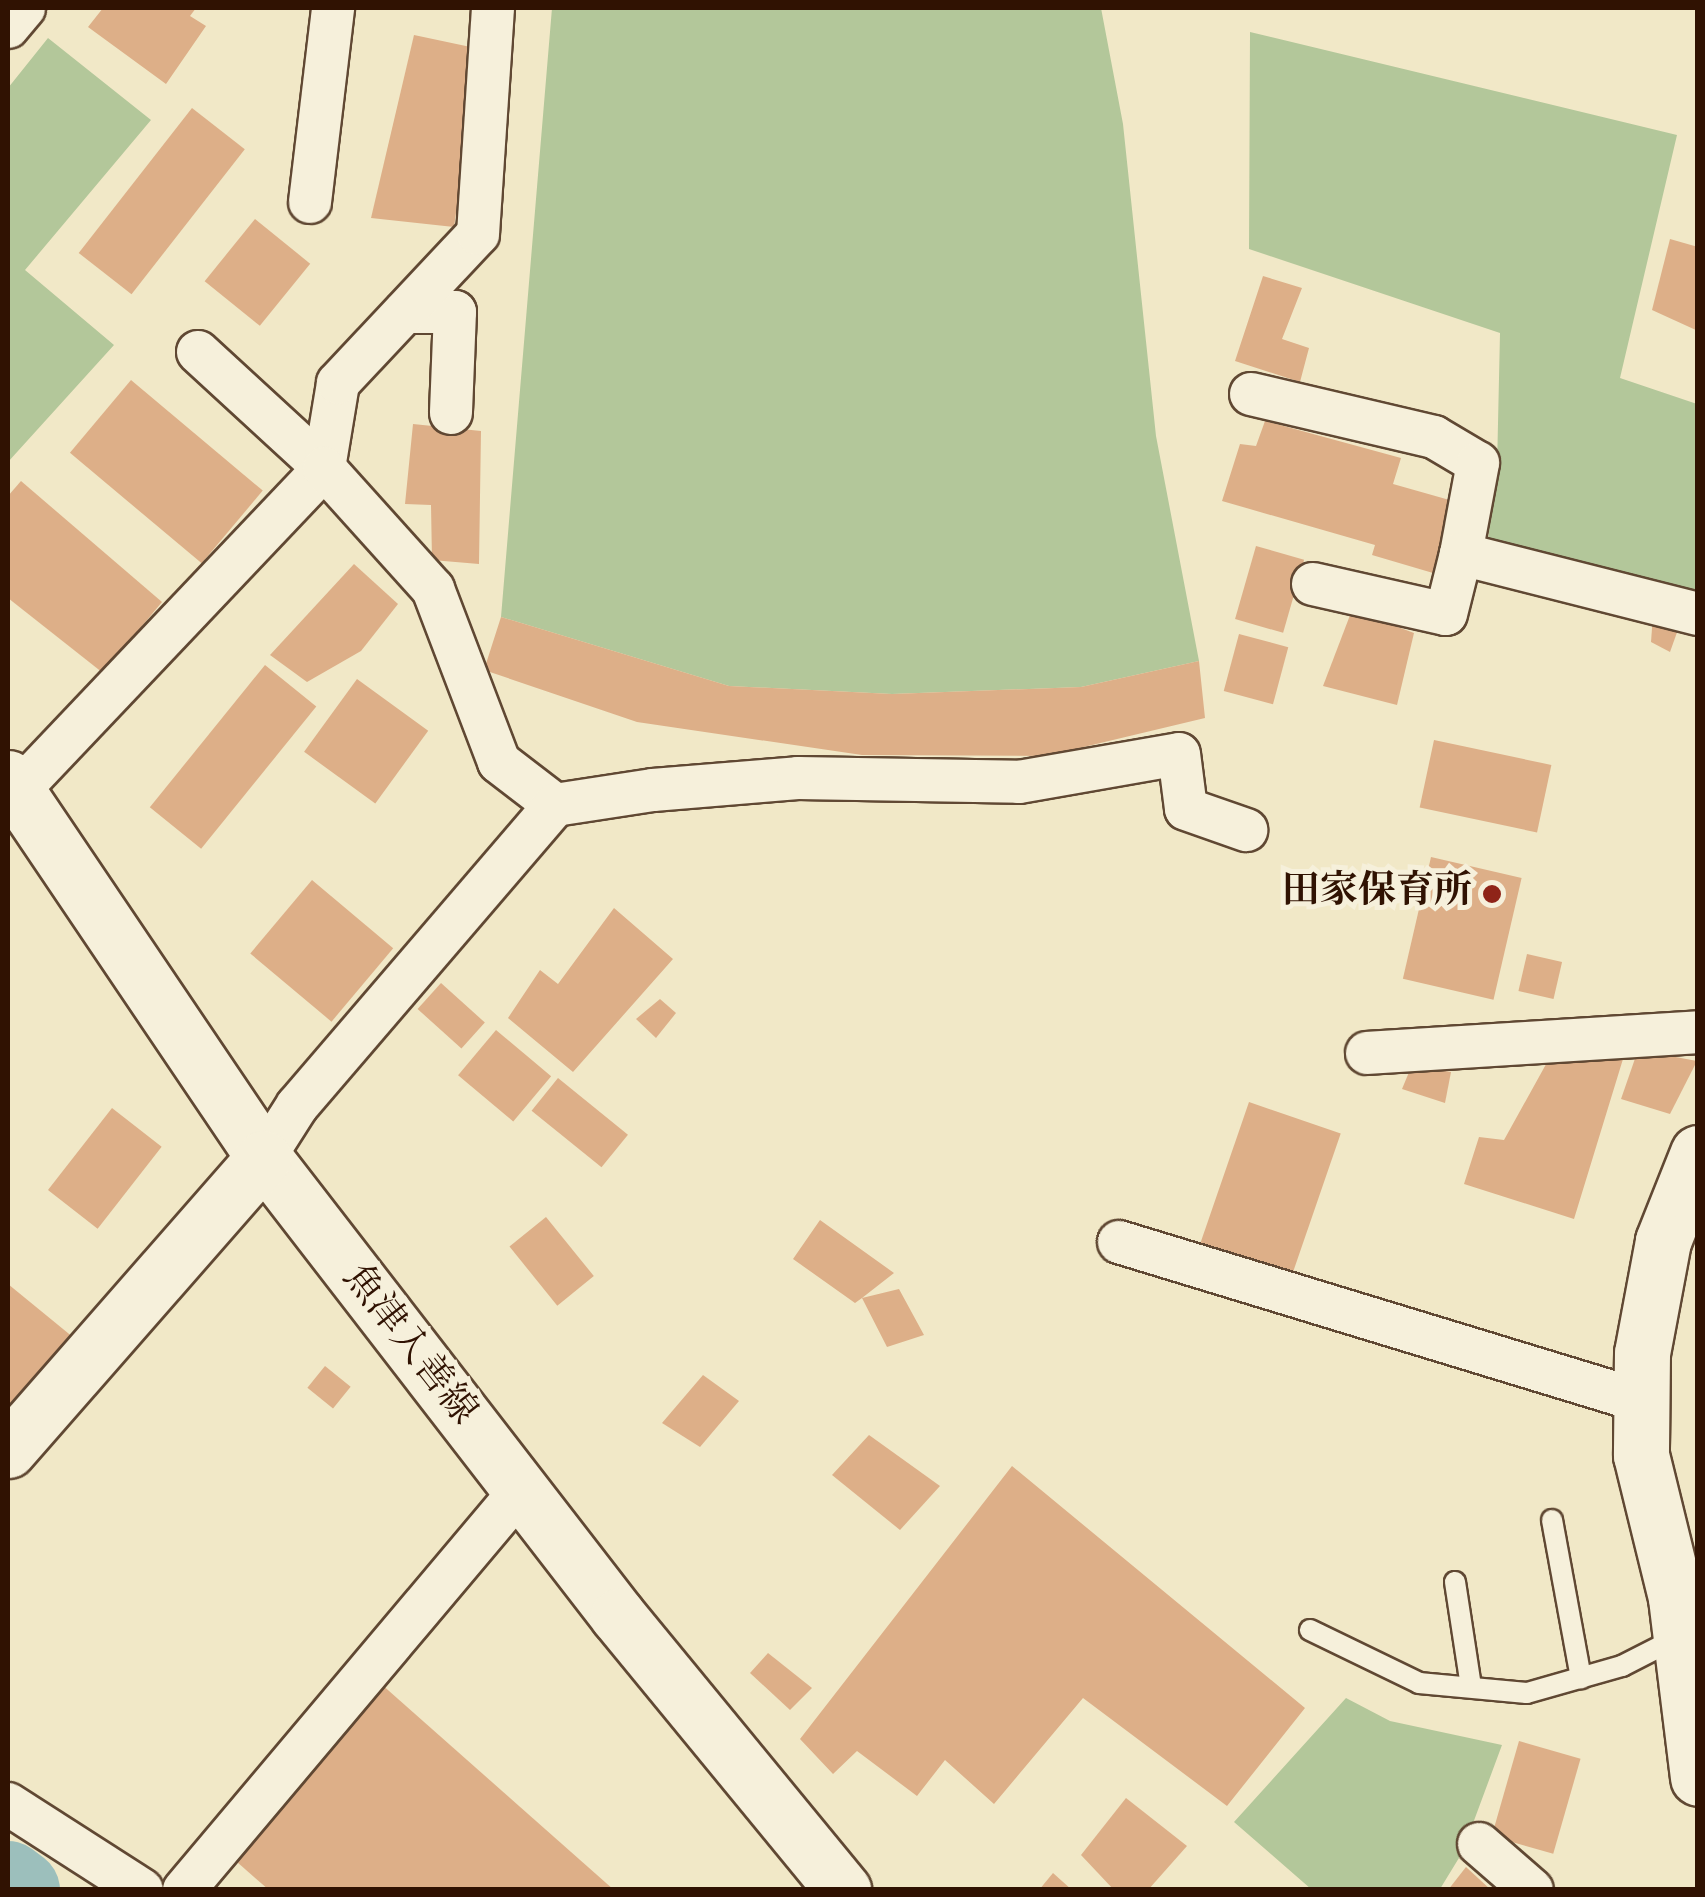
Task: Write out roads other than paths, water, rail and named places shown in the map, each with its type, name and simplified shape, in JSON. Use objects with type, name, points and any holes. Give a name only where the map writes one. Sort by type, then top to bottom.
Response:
[{"type":"main road","name":"魚津入善線","points":[[12,785],[264,1158],[520,1491],[843,1890]]},
{"type":"main road","points":[[1698,1153],[1663,1241],[1642,1352],[1641,1455],[1685,1611],[1698,1778]]},
{"type":"main road","points":[[8,1450],[264,1158]]},
{"type":"street","points":[[8,27],[24,8]]},
{"type":"street","points":[[310,202],[334,8]]},
{"type":"street","points":[[12,785],[324,468],[338,383],[478,234],[493,8]]},
{"type":"street","points":[[405,312],[455,312],[451,413]]},
{"type":"street","points":[[198,352],[324,468],[433,589],[499,762],[555,804]]},
{"type":"street","points":[[1251,394],[1434,437],[1478,463],[1446,614],[1313,584]]},
{"type":"street","points":[[1461,554],[1698,614]]},
{"type":"street","points":[[264,1158],[297,1106],[555,804],[653,790],[798,778],[1018,782],[1178,754],[1186,809],[1246,830]]},
{"type":"street","points":[[1366,1053],[1698,1032]]},
{"type":"street","points":[[1119,1242],[1642,1401]]},
{"type":"street","points":[[184,1890],[520,1491]]},
{"type":"street","points":[[8,1804],[142,1890]]},
{"type":"street","points":[[1478,1844],[1532,1890]]},
{"type":"lane","points":[[1552,1520],[1581,1678]]},
{"type":"lane","points":[[1454,1582],[1471,1688]]},
{"type":"lane","points":[[1310,1630],[1419,1682],[1528,1693],[1622,1666],[1685,1611]]},
{"type":"waterway","points":[[8,1881],[20,1890]]},
{"type":"place","name":"田家保育所","points":[[1492,894]]}]
